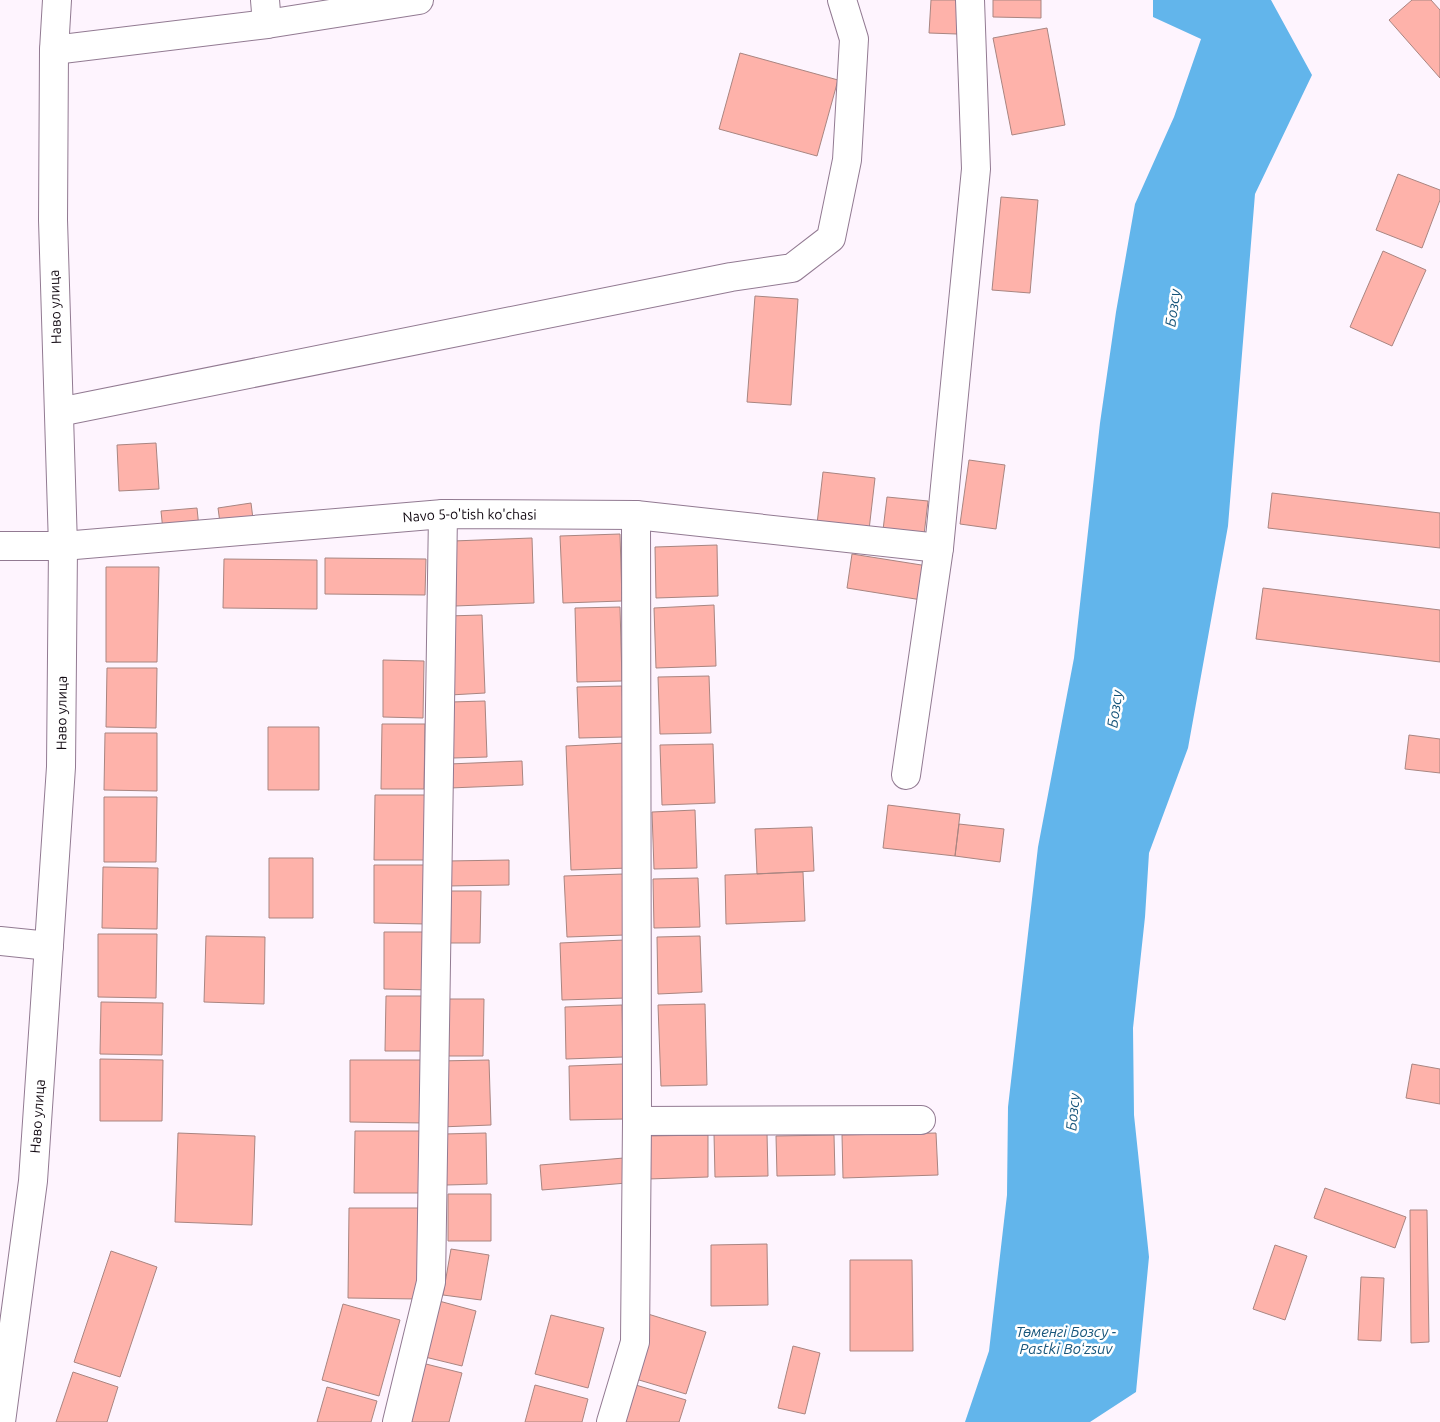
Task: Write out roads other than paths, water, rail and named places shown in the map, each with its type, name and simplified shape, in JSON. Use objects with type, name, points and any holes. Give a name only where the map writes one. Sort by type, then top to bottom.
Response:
[{"type":"street","name":"Наво улица","points":[[1,1422],[33,1181],[61,767],[63,546],[53,220],[54,50],[57,0]]},
{"type":"street","points":[[54,50],[266,12],[419,0]]},
{"type":"street","points":[[59,412],[730,277],[792,268],[831,238],[847,160],[854,39],[842,0]]},
{"type":"street","points":[[906,776],[939,548],[976,170],[970,0]]},
{"type":"street","points":[[397,1422],[431,1282],[444,514]]},
{"type":"street","name":"Navo 5-o'tish ko'chasi","points":[[0,546],[63,546],[444,514],[636,515],[939,548]]},
{"type":"street","points":[[611,1422],[635,1342],[637,1121],[636,515]]},
{"type":"street","points":[[0,941],[49,946]]},
{"type":"street","points":[[637,1121],[921,1120]]},
{"type":"water","name":"Төменгі Бозсу - Pastki Boʻzsuv","points":[[1153,0],[1271,0],[1312,75],[1255,194],[1228,526],[1188,748],[1149,853],[1145,917],[1133,1028],[1134,1115],[1149,1257],[1136,1392],[1090,1422],[965,1422],[989,1351],[1007,1195],[1008,1107],[1038,847],[1074,658],[1100,423],[1116,312],[1135,204],[1174,117],[1201,39],[1153,17]]},
{"type":"water label","name":"Бозсу","points":[[1173,308]]},
{"type":"water label","name":"Бозсу","points":[[1115,709]]},
{"type":"water label","name":"Бозсу","points":[[1073,1112]]}]
